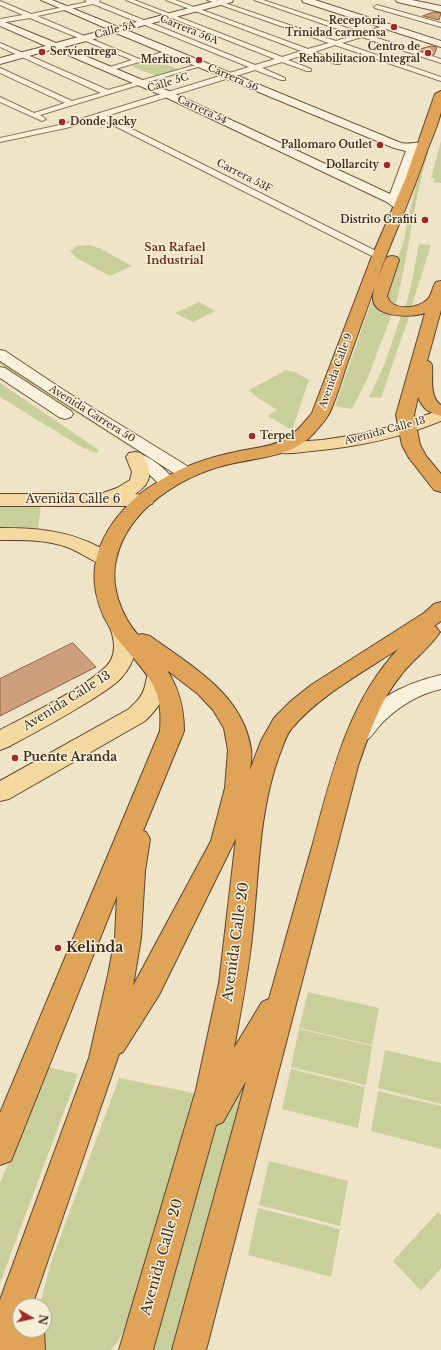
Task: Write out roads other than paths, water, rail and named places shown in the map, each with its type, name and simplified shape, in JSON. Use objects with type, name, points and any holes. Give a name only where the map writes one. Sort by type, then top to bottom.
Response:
[{"type":"highway","name":"Avenida Calle 9","points":[[121,626],[105,589],[106,560],[110,545],[120,527],[132,512],[168,483],[186,473],[225,459],[281,448],[292,443],[309,428],[320,414],[379,256],[397,203],[411,180],[418,147],[441,94]]},
{"type":"highway","points":[[411,180],[407,214],[380,300],[390,308],[410,312],[422,310],[436,301]]},
{"type":"highway","points":[[441,285],[423,344],[406,421],[411,445],[418,458],[441,486]]},
{"type":"highway","points":[[423,344],[427,402],[433,408],[441,411]]},
{"type":"highway","name":"Avenida Calle 20","points":[[135,1343],[211,1090],[233,983],[240,937],[247,852],[252,814],[260,776],[273,741],[282,724],[299,707],[319,692],[431,618],[441,609]]},
{"type":"highway","points":[[189,1350],[285,989],[352,749],[367,710],[387,678],[406,654],[441,620]]},
{"type":"highway","points":[[0,1150],[172,731],[172,706],[168,692],[158,673],[121,626]]},
{"type":"highway","points":[[104,1058],[149,986],[223,841],[237,788],[240,750],[235,728],[221,704],[206,688],[121,626]]},
{"type":"highway","points":[[11,1343],[45,1222],[104,1058],[128,938],[132,871],[137,839],[153,778]]},
{"type":"highway","points":[[197,1137],[285,989]]},
{"type":"highway","points":[[30,1298],[45,1222]]},
{"type":"main road","name":"Avenida Calle 13","points":[[281,448],[326,446],[344,443],[406,421],[441,415]]},
{"type":"main road","points":[[90,500],[113,496],[131,489],[138,482],[141,476],[140,468],[135,457]]},
{"type":"main road","name":"Avenida Calle 6","points":[[0,500],[145,500]]},
{"type":"main road","points":[[0,534],[47,535],[60,538],[83,547],[106,560]]},
{"type":"main road","name":"Avenida Calle 13","points":[[0,741],[70,702],[114,673],[124,656],[126,647],[121,626]]},
{"type":"main road","points":[[0,792],[137,715],[152,698],[157,686],[158,673]]},
{"type":"street","name":"Carrera 56","points":[[44,0],[398,146],[418,147]]},
{"type":"street","points":[[0,22],[67,9],[90,1],[102,0]]},
{"type":"street","points":[[129,0],[309,70]]},
{"type":"street","points":[[169,0],[338,64]]},
{"type":"street","name":"Calle 5A","points":[[0,61],[194,9],[214,1],[229,0]]},
{"type":"street","points":[[257,0],[441,61]]},
{"type":"street","points":[[306,0],[438,43],[441,31]]},
{"type":"street","points":[[400,0],[441,9]]},
{"type":"street","name":"Carrera 56A","points":[[90,1],[283,79]]},
{"type":"street","points":[[214,1],[441,79]]},
{"type":"street","points":[[0,3],[139,61]]},
{"type":"street","points":[[376,7],[441,24]]},
{"type":"street","name":"Carrera 54","points":[[0,22],[167,94],[397,203]]},
{"type":"street","name":"Calle 5C","points":[[0,140],[59,127],[99,116],[227,75],[388,27]]},
{"type":"street","points":[[0,45],[108,93]]},
{"type":"street","points":[[109,69],[170,52]]},
{"type":"street","points":[[34,115],[201,65]]},
{"type":"street","points":[[0,70],[72,104]]},
{"type":"street","points":[[0,99],[59,127]]},
{"type":"street","name":"Carrera 53F","points":[[99,116],[379,256]]},
{"type":"street","points":[[6,132],[16,137]]},
{"type":"street","points":[[397,203],[418,147]]},
{"type":"street","name":"Avenida Carrera 50","points":[[0,354],[57,392],[186,473]]},
{"type":"street","name":"Avenida Carrera 50","points":[[0,371],[135,457],[156,471],[168,483]]},
{"type":"street","points":[[352,749],[360,735],[373,718],[383,709],[410,691],[439,682]]},
{"type":"place","name":"Receptoria Trinidad carmensa","points":[[394,27]]},
{"type":"place","name":"Servientrega","points":[[42,52]]},
{"type":"place","name":"Centro de Rehabilitacion Integral","points":[[428,53]]},
{"type":"place","name":"Merktoca","points":[[199,60]]},
{"type":"place","name":"Donde Jacky","points":[[62,122]]},
{"type":"place","name":"Pallomaro Outlet","points":[[380,145]]},
{"type":"place","name":"Dollarcity","points":[[387,165]]},
{"type":"place","name":"Distrito Grafiti","points":[[425,220]]},
{"type":"place","name":"Terpel","points":[[252,436]]},
{"type":"place","name":"Puente Aranda","points":[[15,758]]},
{"type":"place","name":"Kelinda","points":[[58,948]]},
{"type":"district","name":"San Rafael Industrial","points":[[175,254]]}]
